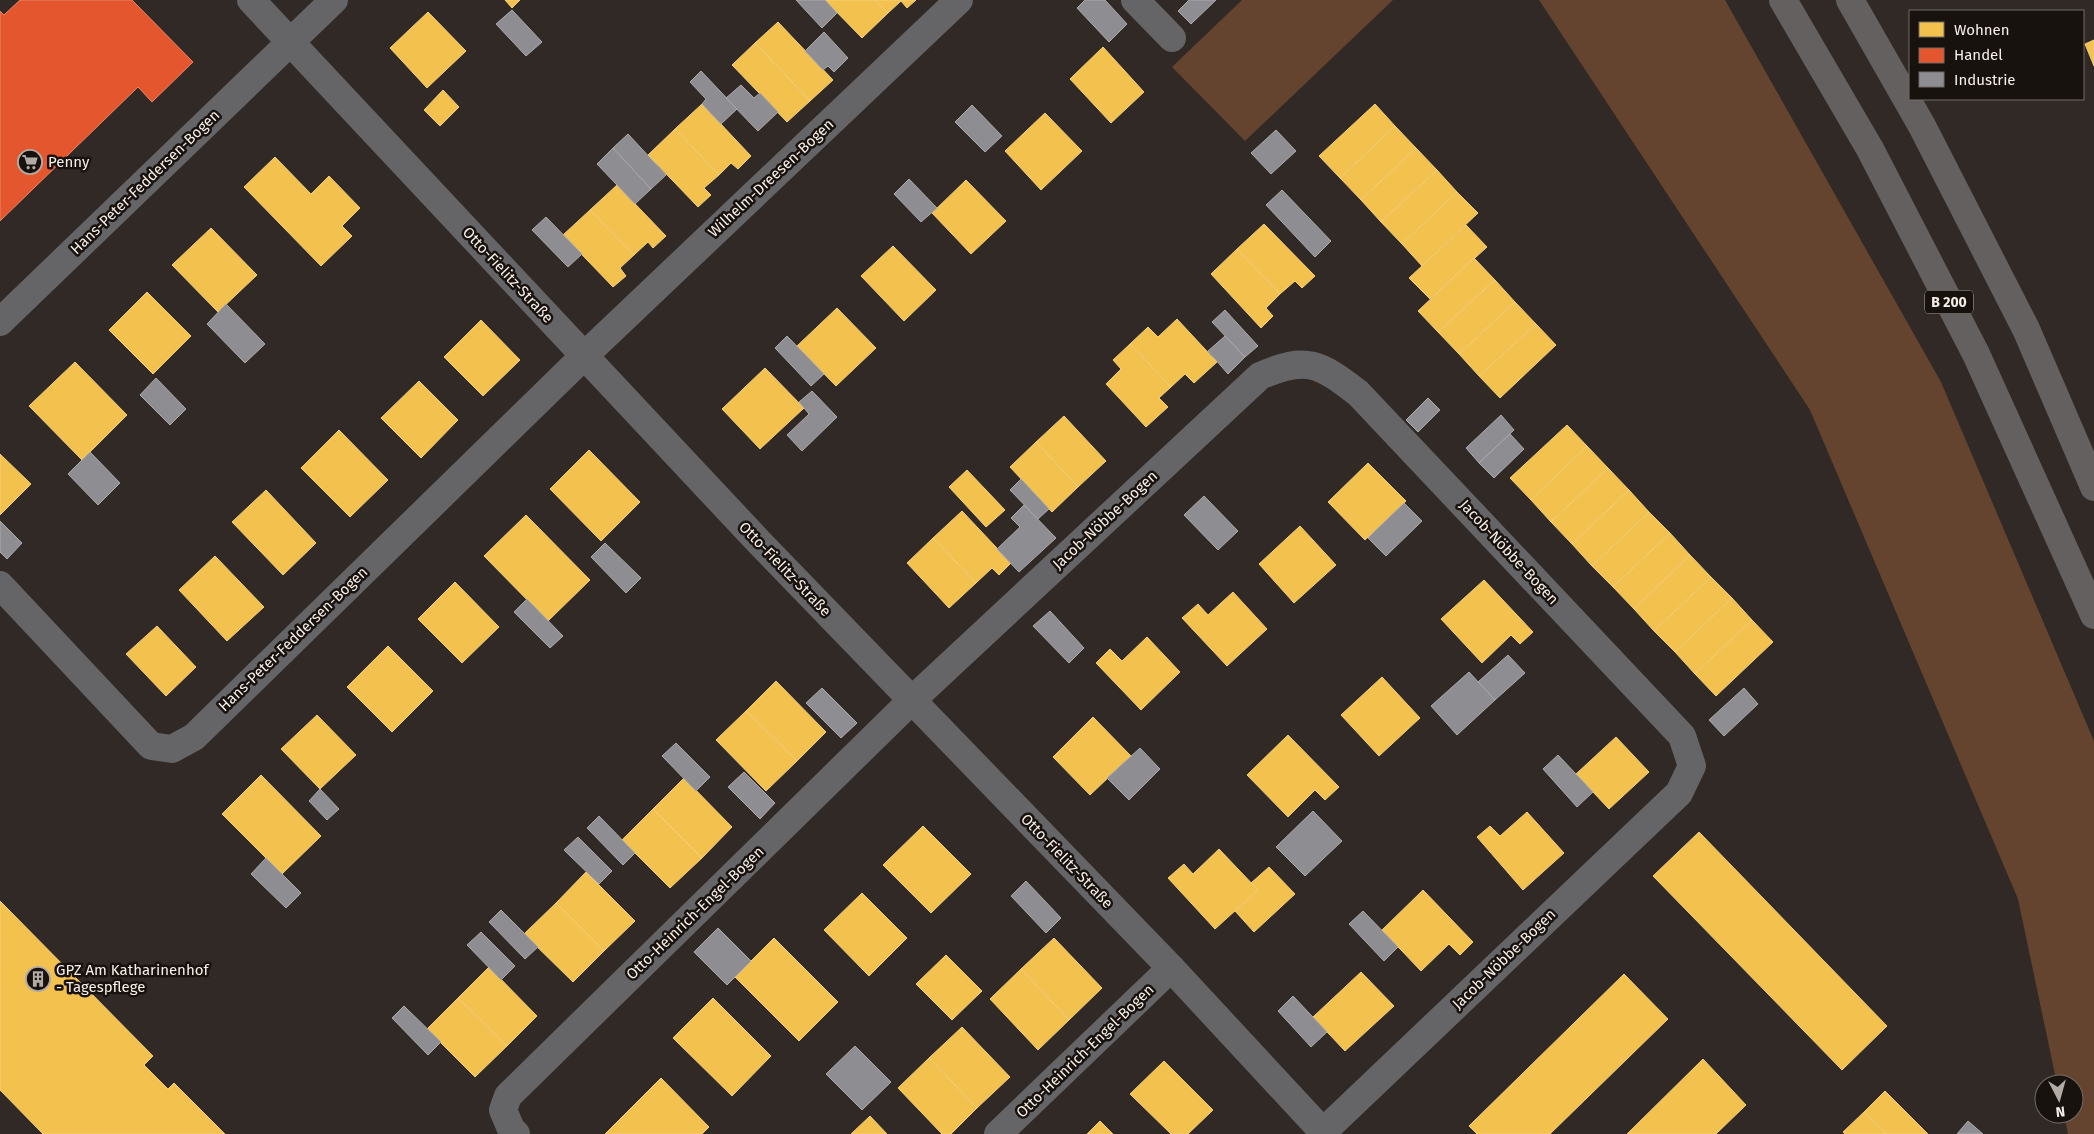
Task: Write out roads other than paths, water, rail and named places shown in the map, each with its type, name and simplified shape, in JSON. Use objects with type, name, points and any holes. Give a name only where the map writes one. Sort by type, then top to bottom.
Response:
[{"type":"highway","name":"B 200","points":[[1783,0],[1870,149],[1976,354],[2094,615]]},
{"type":"highway","points":[[1850,0],[1922,126],[2021,321],[2094,487]]},
{"type":"street","name":"Otto-Fielitz-Straße","points":[[251,0],[584,356],[911,701],[1171,968],[1324,1133]]},
{"type":"street","points":[[290,42],[334,0]]},
{"type":"street","name":"Wilhelm-Dreesen-Bogen","points":[[584,356],[959,0]]},
{"type":"street","points":[[1135,0],[1172,38]]},
{"type":"street","name":"Hans-Peter-Feddersen-Bogen","points":[[0,322],[290,42]]},
{"type":"street","name":"Hans-Peter-Feddersen-Bogen","points":[[0,586],[151,746],[172,749],[194,737],[584,356]]},
{"type":"street","name":"Jacob-Nöbbe-Bogen","points":[[911,701],[1260,376],[1283,366],[1306,363],[1329,371],[1358,393],[1682,736],[1692,766],[1679,793],[1324,1133]]},
{"type":"street","name":"Otto-Heinrich-Engel-Bogen","points":[[516,1134],[511,1129],[503,1110],[508,1096],[911,701]]},
{"type":"street","name":"Otto-Heinrich-Engel-Bogen","points":[[998,1134],[1171,968]]},
{"type":"place","name":"Penny","points":[[30,162]]},
{"type":"place","name":"GPZ Am Katharinenhof - Tagespflege","points":[[38,979]]}]
